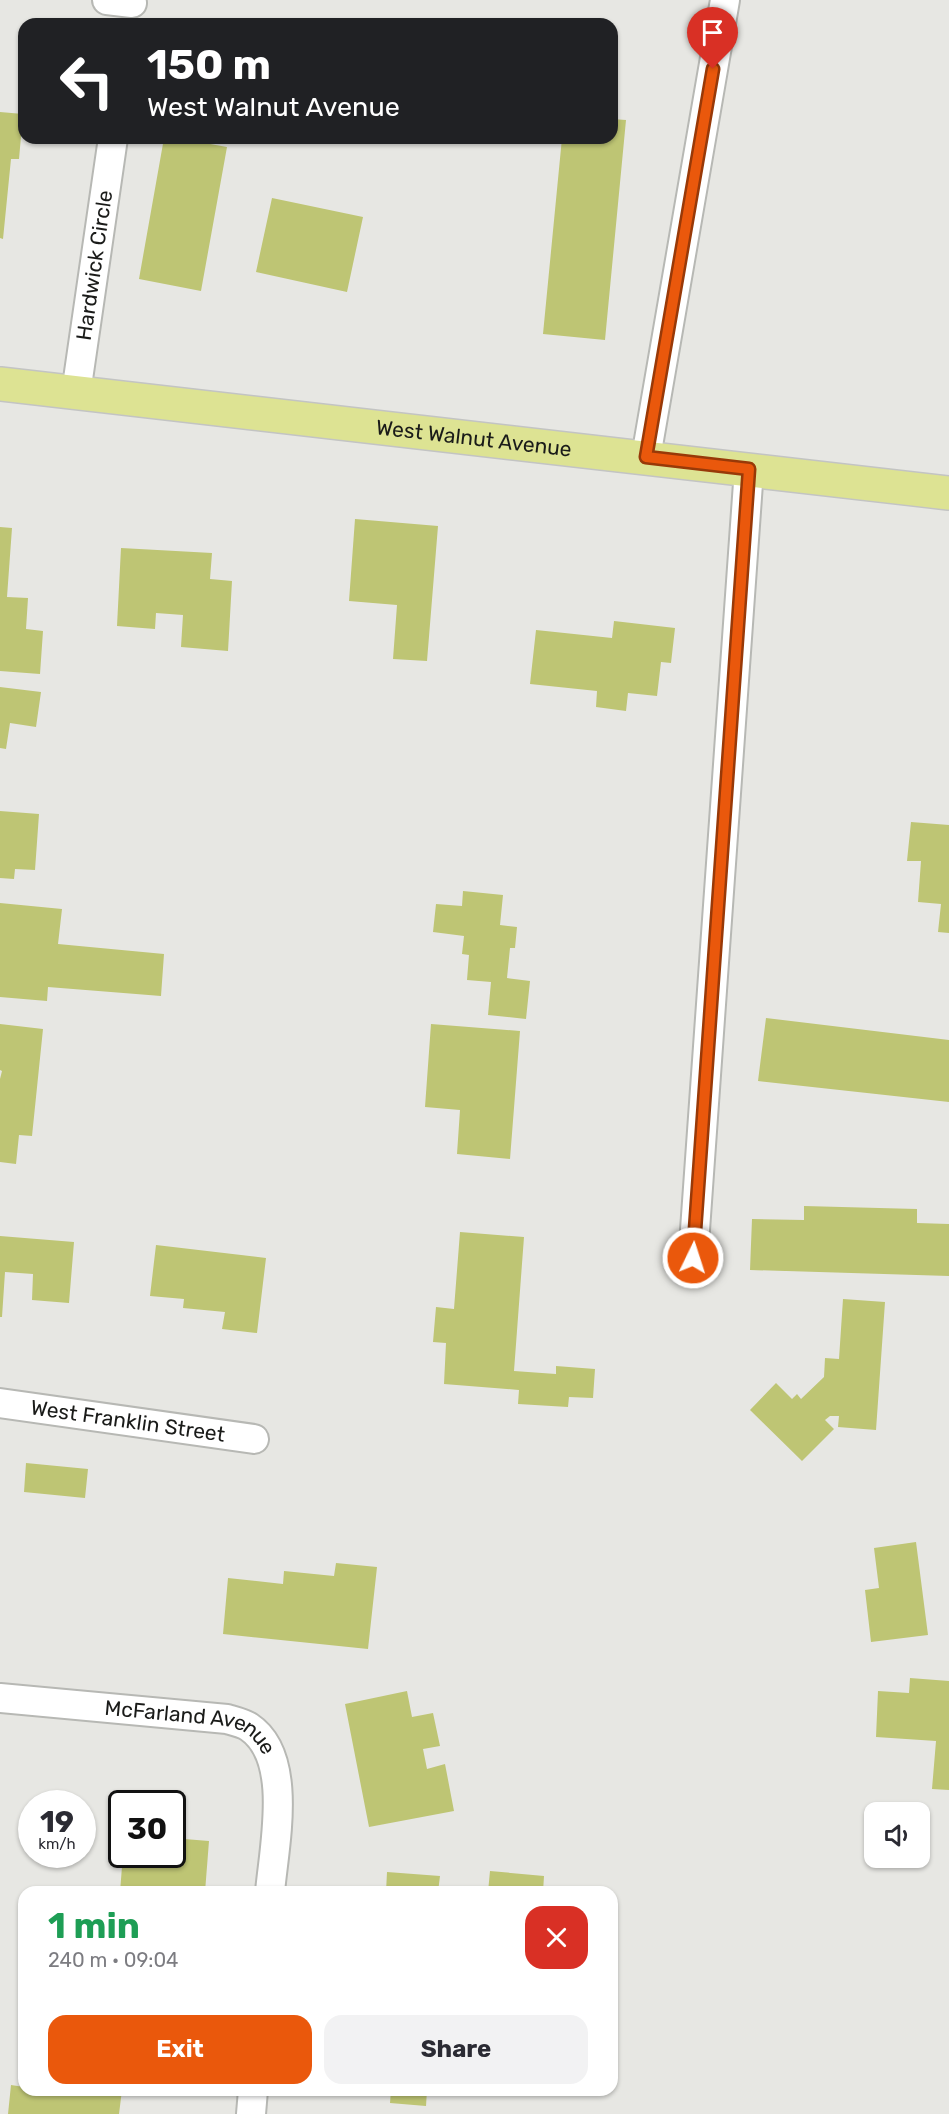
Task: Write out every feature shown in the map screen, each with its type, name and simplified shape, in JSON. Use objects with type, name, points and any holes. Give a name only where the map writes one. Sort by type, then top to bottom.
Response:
[{"type":"main road","name":"West Walnut Avenue","points":[[0,384],[949,493]]},
{"type":"street","points":[[646,457],[725,0]]},
{"type":"street","name":"Hardwick Circle","points":[[76,393],[111,144]]},
{"type":"street","points":[[693,1258],[749,469]]},
{"type":"street","name":"West Franklin Street","points":[[0,1403],[254,1439]]},
{"type":"street","name":"McFarland Avenue","points":[[0,1698],[227,1719],[249,1727],[263,1741],[275,1764],[279,1795],[271,1886]]},
{"type":"street","points":[[251,2114],[252,2096]]},
{"type":"building","points":[[0,112],[18,114],[18,144],[20,144],[19,159],[11,159],[3,239],[0,238]]},
{"type":"building","points":[[618,119],[626,120],[605,340],[543,334],[561,144],[618,144]]},
{"type":"building","points":[[163,144],[210,144],[227,147],[201,291],[139,279]]},
{"type":"building","points":[[272,198],[363,217],[347,292],[256,272]]},
{"type":"building","points":[[355,519],[438,526],[427,661],[393,659],[397,605],[349,601]]},
{"type":"building","points":[[0,527],[12,528],[7,597],[28,598],[26,629],[43,631],[40,674],[0,671]]},
{"type":"building","points":[[121,548],[212,553],[210,579],[232,581],[228,651],[181,647],[183,615],[156,613],[155,629],[117,626]]},
{"type":"building","points":[[614,621],[675,628],[671,663],[661,662],[657,696],[628,693],[626,711],[596,707],[597,691],[530,684],[536,630],[612,638]]},
{"type":"building","points":[[0,687],[41,692],[36,727],[10,723],[6,749],[0,748]]},
{"type":"building","points":[[0,811],[39,814],[35,870],[15,869],[14,879],[0,878]]},
{"type":"building","points":[[911,822],[949,825],[949,933],[938,932],[941,904],[918,902],[921,861],[907,861]]},
{"type":"building","points":[[463,891],[503,895],[500,925],[517,927],[515,948],[510,948],[507,978],[530,981],[526,1019],[488,1015],[491,982],[467,980],[469,955],[462,954],[464,936],[433,932],[436,904],[462,906]]},
{"type":"building","points":[[0,903],[62,909],[58,944],[164,954],[161,996],[48,987],[47,1001],[0,997]]},
{"type":"building","points":[[766,1018],[949,1040],[949,1102],[758,1081]]},
{"type":"building","points":[[0,1024],[43,1029],[32,1136],[19,1135],[16,1164],[0,1162],[0,1079],[2,1071],[0,1070]]},
{"type":"building","points":[[431,1024],[520,1031],[510,1159],[457,1154],[460,1110],[425,1107]]},
{"type":"building","points":[[804,1206],[917,1209],[917,1223],[949,1224],[949,1276],[750,1270],[752,1219],[804,1220]]},
{"type":"building","points":[[460,1232],[524,1237],[514,1371],[556,1374],[556,1366],[595,1369],[593,1398],[569,1397],[568,1407],[518,1404],[519,1390],[444,1384],[446,1343],[433,1342],[436,1307],[454,1309]]},
{"type":"building","points":[[0,1236],[74,1242],[69,1303],[32,1300],[33,1274],[5,1272],[2,1317],[0,1317]]},
{"type":"building","points":[[156,1245],[266,1258],[257,1333],[222,1329],[225,1312],[183,1308],[184,1299],[150,1296]]},
{"type":"building","points":[[843,1299],[885,1302],[876,1430],[838,1427],[839,1416],[830,1416],[825,1420],[834,1429],[802,1461],[750,1410],[776,1383],[792,1399],[797,1394],[801,1399],[824,1377],[825,1358],[839,1359]]},
{"type":"building","points":[[26,1463],[88,1469],[85,1498],[24,1492]]},
{"type":"building","points":[[916,1542],[928,1635],[871,1642],[865,1590],[879,1588],[874,1548]]},
{"type":"building","points":[[336,1563],[377,1567],[368,1649],[223,1634],[228,1578],[283,1584],[284,1571],[334,1576]]},
{"type":"building","points":[[910,1678],[949,1681],[949,1790],[932,1789],[936,1741],[876,1737],[878,1691],[909,1693]]},
{"type":"building","points":[[407,1691],[412,1717],[433,1713],[440,1746],[423,1749],[427,1769],[445,1764],[454,1811],[369,1827],[345,1704]]},
{"type":"building","points":[[186,1839],[209,1841],[205,1886],[120,1886],[122,1868],[186,1868]]},
{"type":"building","points":[[490,1871],[544,1876],[543,1886],[489,1886]]},
{"type":"building","points":[[387,1872],[440,1876],[439,1886],[386,1886]]},
{"type":"building","points":[[11,2085],[18,2086],[18,2096],[121,2096],[119,2114],[8,2114]]},
{"type":"building","points":[[391,2096],[427,2096],[426,2106],[390,2103]]},
{"type":"route","points":[[693,1258],[749,469],[646,457],[713,69]]}]
